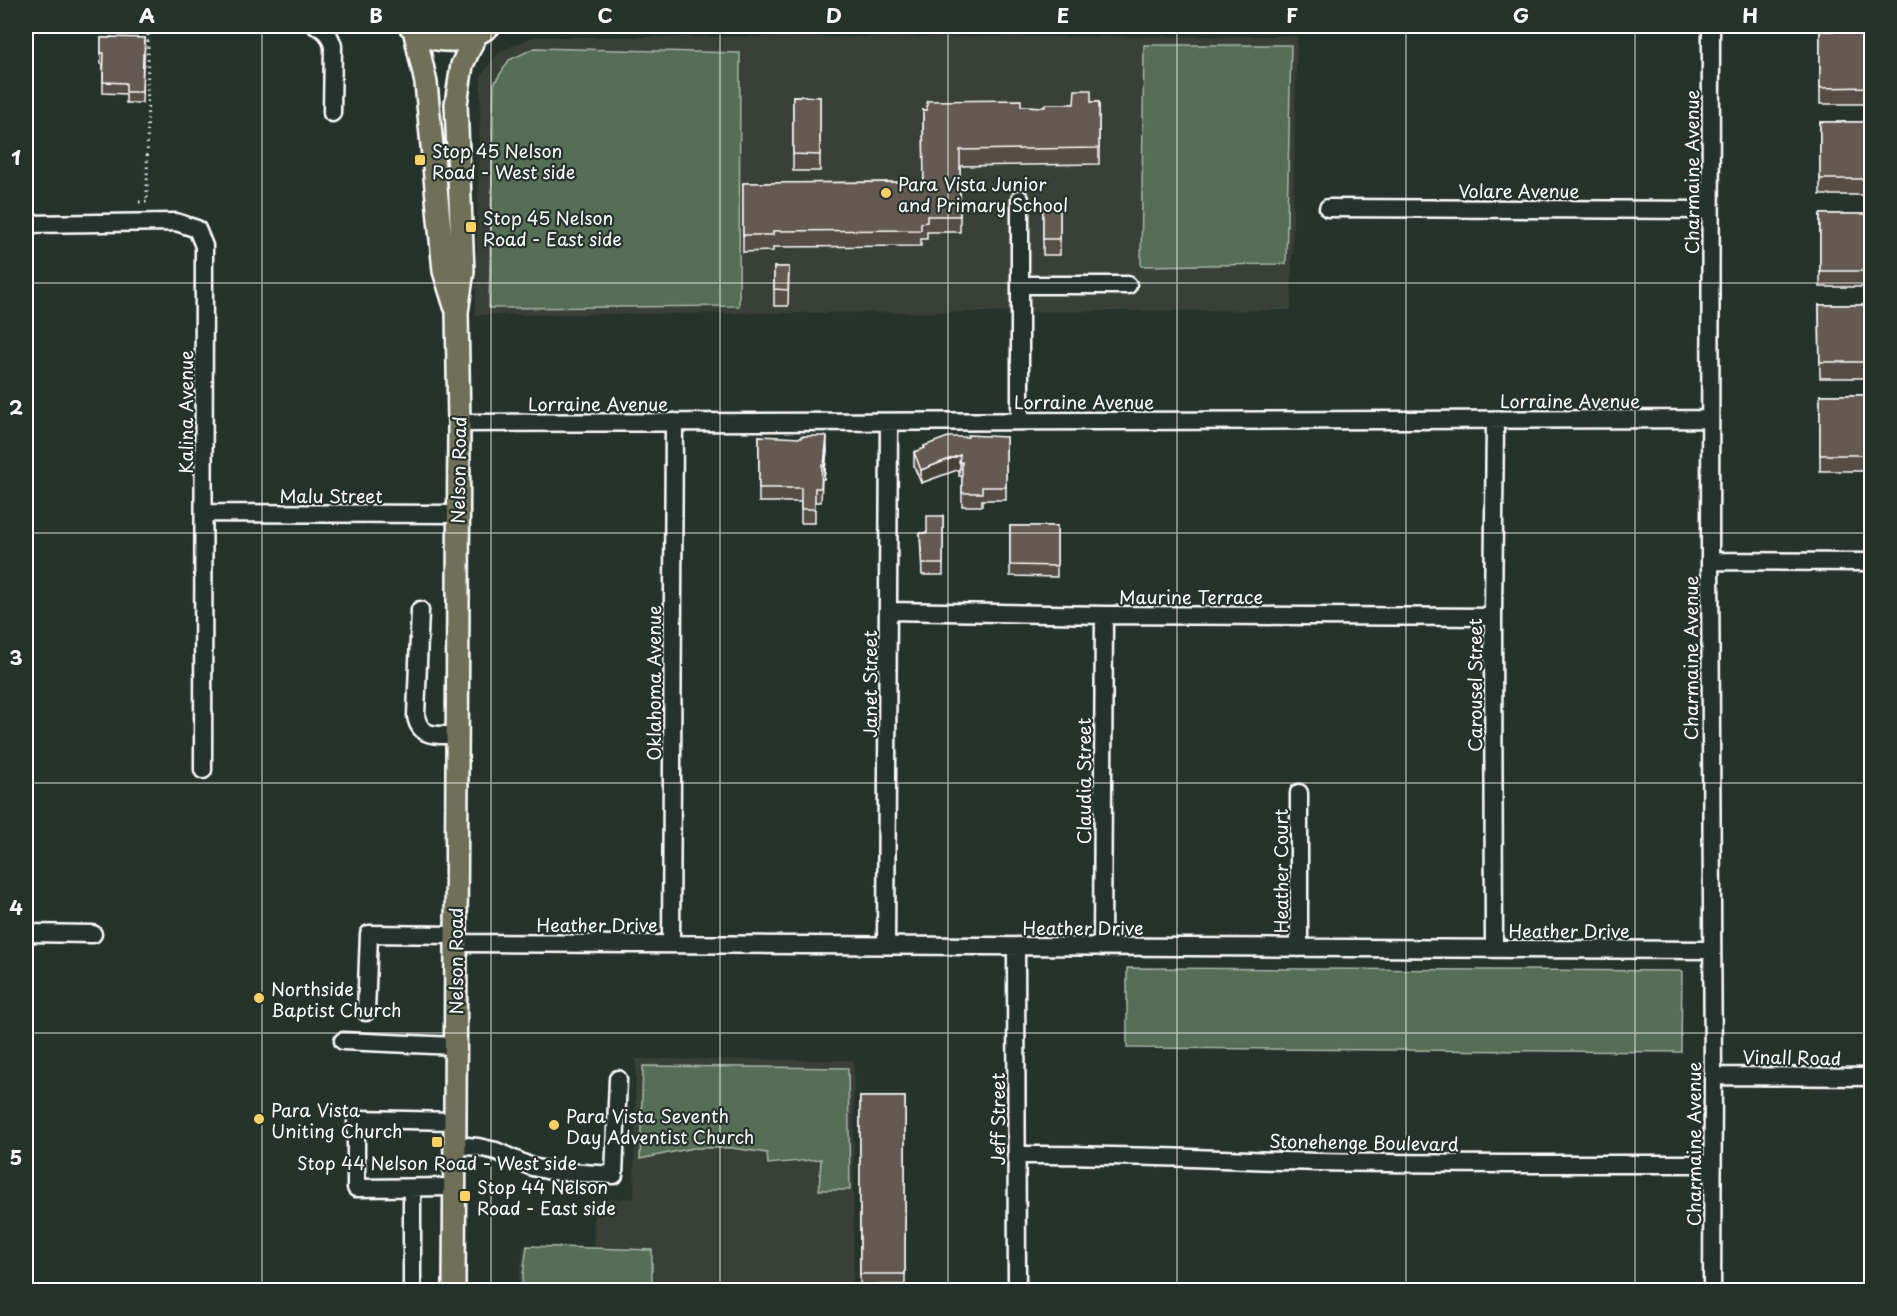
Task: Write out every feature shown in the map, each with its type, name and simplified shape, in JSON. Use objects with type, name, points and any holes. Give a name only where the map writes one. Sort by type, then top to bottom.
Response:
[{"type":"main road","points":[[412,27],[428,36],[444,40],[461,39],[482,30]]},
{"type":"main road","name":"Nelson Road","points":[[412,27],[426,83],[444,271],[457,312]]},
{"type":"main road","name":"Nelson Road","points":[[454,1290],[459,423],[457,312],[463,272],[456,104],[462,65],[482,30]]},
{"type":"street","points":[[316,26],[331,38],[333,46],[332,114]]},
{"type":"street","name":"Charmaine Avenue","points":[[1711,26],[1712,1290]]},
{"type":"street","points":[[1020,200],[1020,420]]},
{"type":"street","name":"Volare Avenue","points":[[1328,208],[1710,210]]},
{"type":"street","name":"Kalina Avenue","points":[[26,224],[176,222],[197,229],[204,246],[203,770]]},
{"type":"street","points":[[1020,285],[1128,285]]},
{"type":"street","name":"Lorraine Avenue","points":[[459,423],[1710,419]]},
{"type":"street","name":"Carousel Street","points":[[1494,949],[1493,617],[1496,420]]},
{"type":"street","name":"Oklahoma Avenue","points":[[671,944],[675,422]]},
{"type":"street","name":"Janet Street","points":[[886,945],[889,422]]},
{"type":"street","name":"Malu Street","points":[[204,513],[457,514]]},
{"type":"street","points":[[1710,561],[1872,562]]},
{"type":"street","points":[[420,610],[417,723],[428,733],[456,735]]},
{"type":"street","name":"Maurine Terrace","points":[[889,611],[1104,615],[1493,617]]},
{"type":"street","name":"Claudia Street","points":[[1102,947],[1104,615]]},
{"type":"street","name":"Heather Court","points":[[1299,793],[1299,948]]},
{"type":"street","points":[[26,933],[93,934]]},
{"type":"street","name":"Heather Drive","points":[[366,1012],[369,934],[455,939],[671,944],[1711,950]]},
{"type":"street","name":"Jeff Street","points":[[1016,947],[1017,1290]]},
{"type":"street","points":[[343,1041],[455,1046]]},
{"type":"street","name":"Vinall Road","points":[[1713,1076],[1872,1077]]},
{"type":"street","points":[[455,1145],[496,1151],[532,1167],[551,1171],[614,1175],[618,1079]]},
{"type":"street","points":[[454,1187],[356,1188],[356,1119],[455,1121]]},
{"type":"street","name":"Stonehenge Boulevard","points":[[1016,1155],[1400,1162],[1712,1164]]},
{"type":"street","points":[[412,1188],[412,1286]]},
{"type":"path","points":[[139,202],[147,202],[148,31]]},
{"type":"shaded area","name":"Para Vista Junior and Primary School","points":[[1297,36],[1291,310],[475,315],[481,76],[499,52],[533,37]]},
{"type":"shaded area","points":[[636,1059],[854,1060],[853,1290],[518,1290],[524,1245],[594,1247],[594,1200],[634,1198]]},
{"type":"green space","points":[[1144,45],[1291,45],[1286,264],[1141,266]]},
{"type":"green space","points":[[535,48],[740,53],[739,306],[489,308],[494,84],[509,60]]},
{"type":"green space","points":[[1127,968],[1682,971],[1681,1052],[1127,1048]]},
{"type":"green space","points":[[643,1066],[848,1068],[850,1190],[819,1190],[821,1159],[768,1164],[767,1153],[732,1148],[693,1148],[640,1159]]},
{"type":"green space","points":[[527,1246],[652,1250],[652,1290],[521,1290]]},
{"type":"building","points":[[1820,31],[1872,31],[1872,87],[1820,88]]},
{"type":"building","points":[[101,38],[145,38],[142,92],[126,92],[126,83],[103,82],[104,53],[101,53]]},
{"type":"building","points":[[1075,90],[1091,90],[1091,102],[1099,102],[1099,148],[960,150],[960,216],[927,216],[927,222],[921,223],[921,230],[773,231],[773,235],[743,235],[743,183],[924,182],[923,110],[927,110],[927,101],[1021,100],[1021,106],[1045,107],[1045,104],[1074,104]]},
{"type":"building","points":[[793,96],[820,97],[820,155],[793,154]]},
{"type":"building","points":[[1820,122],[1872,122],[1872,179],[1820,179]]},
{"type":"building","points":[[1043,206],[1060,207],[1060,239],[1043,239]]},
{"type":"building","points":[[1820,214],[1872,214],[1872,271],[1820,271]]},
{"type":"building","points":[[774,267],[789,267],[788,290],[774,289]]},
{"type":"building","points":[[1819,305],[1872,305],[1872,362],[1820,362]]},
{"type":"building","points":[[1820,395],[1872,395],[1872,455],[1820,455]]},
{"type":"building","points":[[968,435],[1006,437],[1006,487],[982,487],[982,493],[962,493],[960,455],[921,470],[914,452],[948,437],[968,437]]},
{"type":"building","points":[[759,436],[801,438],[801,436],[827,436],[821,488],[815,488],[815,509],[801,509],[801,488],[759,488]]},
{"type":"building","points":[[927,516],[943,516],[943,564],[922,564],[920,533],[927,533]]},
{"type":"building","points":[[1010,526],[1057,526],[1057,566],[1010,565]]},
{"type":"building","points":[[860,1097],[905,1097],[905,1274],[860,1274]]},
{"type":"place","name":"Stop 45 Nelson Road - West side","points":[[420,160]]},
{"type":"place","name":"Para Vista Junior and Primary School","points":[[886,193]]},
{"type":"place","name":"Stop 45 Nelson Road - East side","points":[[471,227]]},
{"type":"place","name":"Northside Baptist Church","points":[[259,998]]},
{"type":"place","name":"Para Vista Uniting Church","points":[[259,1119]]},
{"type":"place","name":"Para Vista Seventh Day Adventist Church","points":[[554,1125]]},
{"type":"place","name":"Stop 44 Nelson Road - West side","points":[[437,1142]]},
{"type":"place","name":"Stop 44 Nelson Road - East side","points":[[465,1196]]}]
